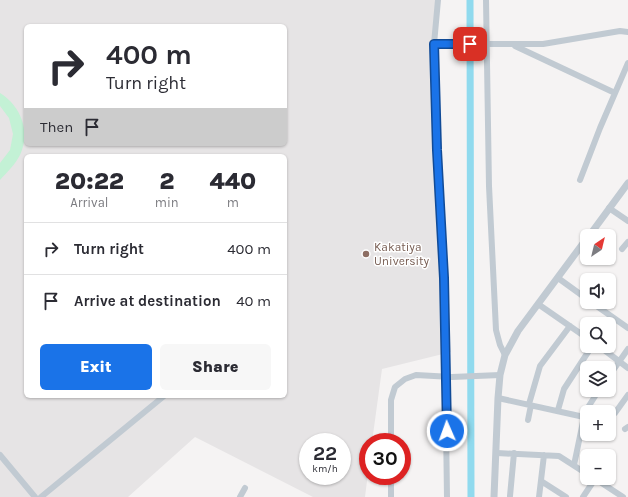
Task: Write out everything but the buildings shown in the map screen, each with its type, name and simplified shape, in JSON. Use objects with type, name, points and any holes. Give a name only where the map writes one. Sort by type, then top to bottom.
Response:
[{"type":"street","points":[[438,0],[434,44],[437,150],[448,377],[447,497]]},
{"type":"street","points":[[486,0],[485,44],[489,186],[496,330],[500,345],[505,355]]},
{"type":"street","points":[[434,44],[485,44],[513,46],[543,44],[620,31],[628,32]]},
{"type":"street","points":[[513,46],[615,93]]},
{"type":"street","points":[[580,180],[628,63]]},
{"type":"street","points":[[594,229],[628,183]]},
{"type":"street","points":[[609,208],[628,221]]},
{"type":"street","points":[[622,249],[628,242]]},
{"type":"street","points":[[494,497],[497,453],[498,398],[500,374],[505,355],[518,331],[580,248]]},
{"type":"street","points":[[558,278],[580,294]]},
{"type":"street","points":[[538,304],[580,333]]},
{"type":"street","points":[[601,309],[628,328]]},
{"type":"street","points":[[528,420],[530,404],[540,366],[570,326]]},
{"type":"street","points":[[616,367],[628,349]]},
{"type":"street","points":[[558,410],[564,389],[587,353]]},
{"type":"street","points":[[608,353],[628,368]]},
{"type":"street","points":[[391,433],[391,400],[395,387],[405,379],[416,375],[448,377],[500,374]]},
{"type":"street","points":[[616,412],[628,395]]},
{"type":"street","points":[[41,497],[162,398]]},
{"type":"street","points":[[498,398],[580,413]]},
{"type":"street","points":[[574,465],[580,437]]},
{"type":"street","points":[[497,453],[544,454],[560,456],[580,469]]},
{"type":"street","points":[[510,496],[514,453]]},
{"type":"street","points":[[540,497],[544,454]]},
{"type":"street","points":[[0,455],[35,497]]},
{"type":"street","points":[[541,481],[566,497]]},
{"type":"street","points":[[391,485],[391,497]]},
{"type":"street","points":[[583,497],[590,485]]},
{"type":"street","points":[[604,485],[621,496]]},
{"type":"street","points":[[240,497],[245,488]]},
{"type":"shaded area","name":"Kakatiya University","points":[[0,0],[437,0],[436,55],[451,352],[382,369],[373,433],[359,433],[359,485],[366,485],[365,497],[313,497],[195,437],[128,497],[0,497]]},
{"type":"green space","points":[[0,93],[14,105],[18,112],[22,120],[24,137],[23,146],[18,159],[0,180],[0,163],[10,150],[13,134],[9,118],[0,106]]},
{"type":"waterway","points":[[470,0],[471,497]]},
{"type":"place","name":"Kakatiya University","points":[[366,254]]},
{"type":"route","points":[[447,431],[444,278],[437,150],[434,44],[470,44]]}]
